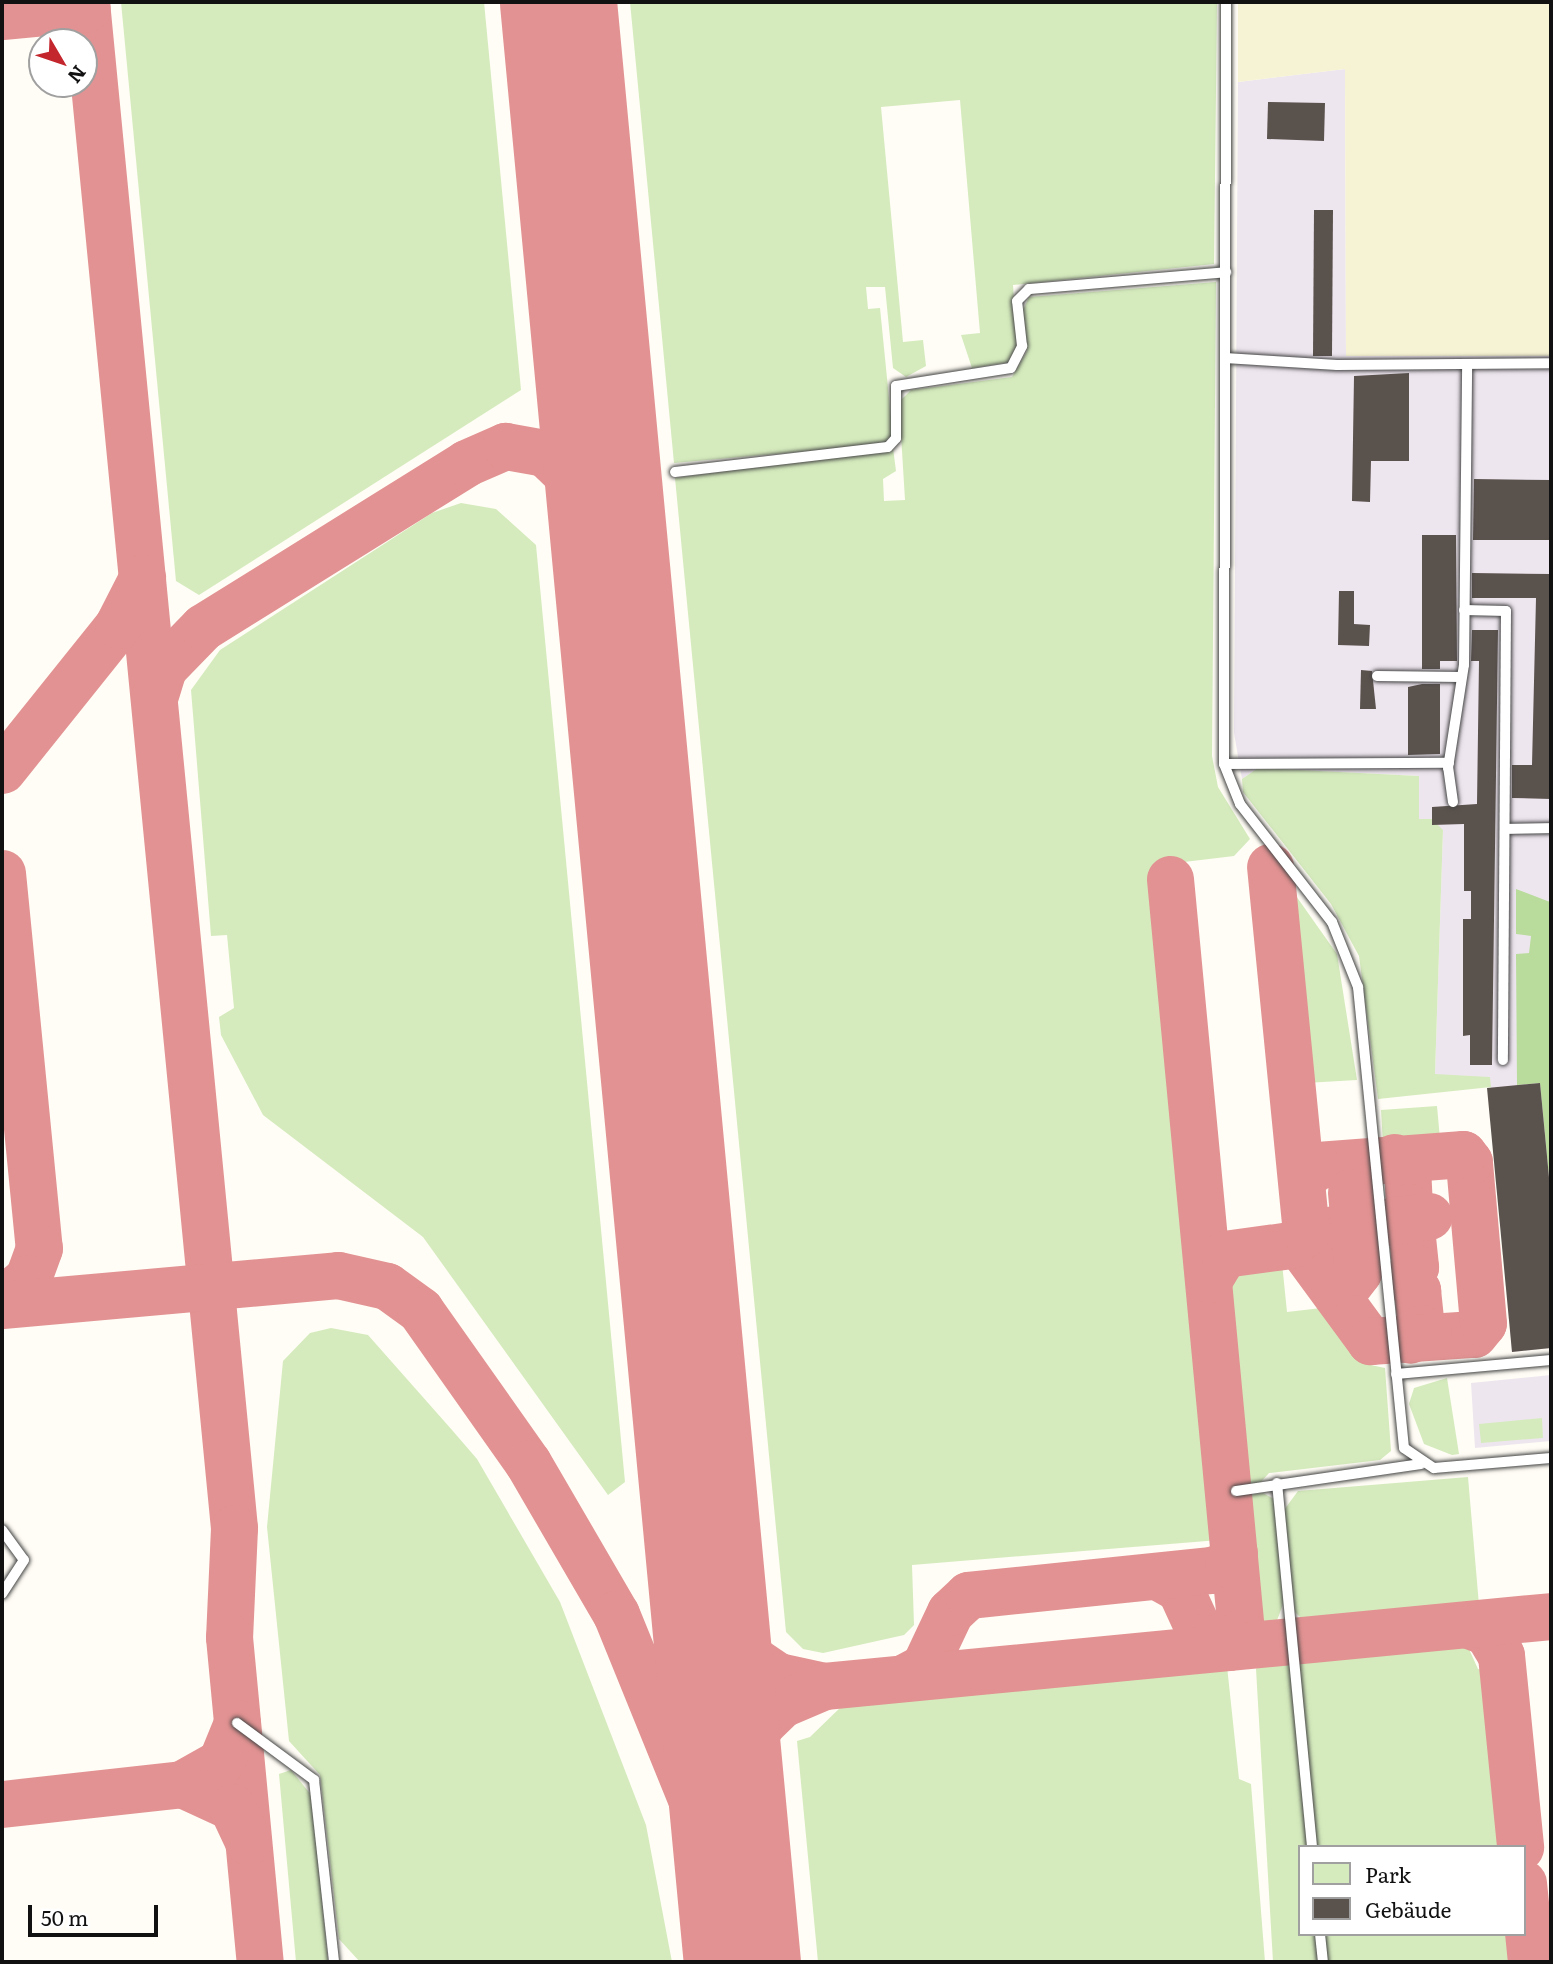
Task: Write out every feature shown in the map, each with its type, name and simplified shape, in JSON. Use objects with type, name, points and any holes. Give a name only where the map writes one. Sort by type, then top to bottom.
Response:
[{"type":"lane","points":[[1226,2],[1224,764],[1240,804],[1332,922],[1353,968],[1405,1448],[1421,1464]]},
{"type":"lane","points":[[675,472],[888,447],[897,433],[896,386],[1011,368],[1022,346],[1017,301],[1029,289],[1226,272]]},
{"type":"lane","points":[[1226,358],[1466,364],[1551,363]]},
{"type":"lane","points":[[1453,802],[1449,763],[1456,749],[1464,610],[1466,364]]},
{"type":"lane","points":[[1464,610],[1506,611],[1507,829],[1503,1060]]},
{"type":"lane","points":[[1377,676],[1461,677]]},
{"type":"lane","points":[[1224,764],[1449,763]]},
{"type":"lane","points":[[1507,829],[1551,828]]},
{"type":"lane","points":[[1396,1374],[1551,1360]]},
{"type":"lane","points":[[1236,1491],[1421,1464],[1442,1468],[1551,1458]]},
{"type":"lane","points":[[1277,1483],[1312,1845]]},
{"type":"lane","points":[[2,1530],[24,1560],[2,1594]]},
{"type":"lane","points":[[237,1723],[314,1780],[334,1962]]},
{"type":"lane","points":[[1320,1936],[1323,1962]]},
{"type":"shaded area","points":[[1238,2],[1551,2],[1551,356],[1346,356],[1345,69],[1238,82]]},
{"type":"shaded area","points":[[1345,69],[1346,356],[1551,356],[1551,1348],[1512,1352],[1491,1087],[1435,1074],[1443,830],[1419,820],[1419,776],[1258,768],[1242,779],[1234,733],[1238,82]]},
{"type":"shaded area","points":[[1551,1375],[1551,1441],[1475,1448],[1471,1383]]},
{"type":"green space","points":[[121,2],[484,2],[521,390],[199,595],[176,581]]},
{"type":"green space","points":[[630,2],[1217,2],[1214,264],[1013,285],[1017,346],[1010,362],[972,368],[961,335],[980,333],[960,100],[881,107],[903,342],[923,340],[926,366],[906,377],[893,368],[885,287],[866,287],[868,309],[880,308],[893,438],[889,444],[674,463]]},
{"type":"green space","points":[[1216,282],[1212,756],[1218,787],[1250,839],[1234,856],[1159,865],[1219,1540],[912,1565],[914,1625],[904,1635],[823,1653],[803,1649],[786,1632],[675,478],[893,448],[896,471],[883,479],[884,501],[905,500],[899,402],[911,390],[1012,377],[1027,351],[1023,310],[1029,297]]},
{"type":"green space","points":[[461,503],[496,509],[536,545],[625,1482],[608,1495],[423,1237],[263,1115],[221,1035],[219,1017],[234,1008],[227,935],[211,936],[191,690],[220,650],[432,513]]},
{"type":"green space","points":[[1258,768],[1419,776],[1419,819],[1432,819],[1443,830],[1435,1074],[1490,1077],[1491,1087],[1378,1099],[1359,956],[1331,904],[1243,792],[1242,779]]},
{"type":"green space","points":[[1277,869],[1337,954],[1357,1080],[1305,1083],[1302,1056],[1292,1055]]},
{"type":"green space","points":[[1516,889],[1550,902],[1551,1198],[1540,1083],[1517,1085],[1516,954],[1529,953],[1531,936],[1516,934]]},
{"type":"green space","points":[[1437,1106],[1440,1139],[1383,1143],[1381,1110]]},
{"type":"green space","points":[[1272,1258],[1282,1263],[1287,1312],[1330,1307],[1366,1364],[1385,1368],[1391,1451],[1380,1460],[1269,1473],[1260,1483],[1235,1487],[1215,1282],[1228,1264]]},
{"type":"green space","points":[[331,1328],[368,1335],[477,1459],[560,1602],[646,1825],[672,1962],[360,1962],[339,1939],[320,1775],[289,1741],[267,1527],[283,1361],[310,1333]]},
{"type":"green space","points":[[1447,1378],[1459,1454],[1452,1455],[1424,1444],[1409,1404],[1414,1388]]},
{"type":"green space","points":[[1542,1418],[1543,1438],[1481,1443],[1479,1424]]},
{"type":"green space","points":[[1468,1477],[1479,1605],[1305,1622],[1295,1612],[1284,1510],[1298,1491]]},
{"type":"green space","points":[[1263,1493],[1274,1499],[1285,1599],[1276,1623],[1266,1624],[1254,1617],[1237,1497]]},
{"type":"green space","points":[[1442,1643],[1468,1647],[1478,1669],[1486,1670],[1503,1845],[1298,1845],[1298,1936],[1511,1936],[1514,1962],[1273,1962],[1256,1669],[1261,1662]]},
{"type":"green space","points":[[1227,1666],[1239,1779],[1251,1784],[1265,1962],[818,1962],[797,1741],[810,1737],[845,1703]]},
{"type":"green space","points":[[291,1770],[312,1796],[328,1962],[296,1962],[279,1774]]},
{"type":"building","points":[[1268,102],[1325,103],[1324,141],[1267,139]]},
{"type":"building","points":[[1314,210],[1333,210],[1332,356],[1313,356]]},
{"type":"building","points":[[1409,373],[1409,461],[1371,461],[1370,502],[1352,501],[1354,376]]},
{"type":"building","points":[[1474,479],[1551,480],[1551,540],[1473,540]]},
{"type":"building","points":[[1422,535],[1456,535],[1457,661],[1440,661],[1440,669],[1422,669]]},
{"type":"building","points":[[1472,573],[1551,574],[1551,799],[1512,798],[1512,765],[1532,765],[1536,598],[1472,598]]},
{"type":"building","points":[[1339,591],[1354,591],[1354,624],[1370,625],[1369,646],[1338,645]]},
{"type":"building","points":[[1472,630],[1498,630],[1492,1065],[1470,1065],[1470,1035],[1463,1036],[1463,919],[1471,919],[1471,891],[1464,891],[1464,824],[1432,825],[1432,807],[1477,804],[1479,661],[1471,661]]},
{"type":"building","points":[[1361,670],[1372,671],[1376,709],[1360,709]]},
{"type":"building","points":[[1440,684],[1440,754],[1408,755],[1408,687]]},
{"type":"building","points":[[1540,1083],[1551,1198],[1551,1348],[1512,1352],[1487,1088]]},
{"type":"taxiway","points":[[86,2],[234,1528],[229,1637],[260,1962]]},
{"type":"taxiway","points":[[2,16],[87,8]]},
{"type":"taxiway","points":[[154,698],[163,668],[203,627],[466,463],[505,446],[545,453],[605,511]]},
{"type":"taxiway","points":[[2,770],[118,625],[142,578]]},
{"type":"taxiway","points":[[1209,1279],[1224,1254],[1291,1245],[1306,1233],[1270,867]]},
{"type":"taxiway","points":[[2,873],[39,1248],[28,1278],[2,1300]]},
{"type":"taxiway","points":[[1170,879],[1241,1632],[1228,1647]]},
{"type":"taxiway","points":[[1291,1245],[1301,1247],[1370,1341],[1474,1334],[1483,1323],[1469,1162],[1463,1154],[1317,1165],[1302,1179]]},
{"type":"taxiway","points":[[1394,1157],[1407,1167],[1409,1207],[1398,1219],[1411,1228],[1415,1267],[1406,1279],[1417,1290],[1421,1328],[1410,1340]]},
{"type":"taxiway","points":[[1348,1285],[1358,1272],[1351,1192]]},
{"type":"taxiway","points":[[1306,1233],[1429,1216]]},
{"type":"taxiway","points":[[2,1305],[338,1275],[387,1286],[420,1310],[528,1463],[616,1614],[693,1804],[736,1962]]},
{"type":"taxiway","points":[[903,1678],[924,1667],[950,1612],[968,1595],[1212,1570],[1228,1564],[1234,1552]]},
{"type":"taxiway","points":[[1157,1576],[1180,1589],[1202,1637],[1215,1648]]},
{"type":"taxiway","points":[[708,1603],[754,1660],[778,1676],[824,1686]]},
{"type":"taxiway","points":[[726,1792],[761,1724],[782,1704],[824,1686],[1551,1616]]},
{"type":"taxiway","points":[[1469,1625],[1487,1632],[1501,1655],[1520,1845]]},
{"type":"taxiway","points":[[237,1723],[221,1762],[182,1784],[232,1807],[248,1841]]},
{"type":"taxiway","points":[[2,1804],[182,1784]]},
{"type":"taxiway","points":[[1525,1903],[1531,1962]]},
{"type":"runway","points":[[558,2],[742,1962]]}]
